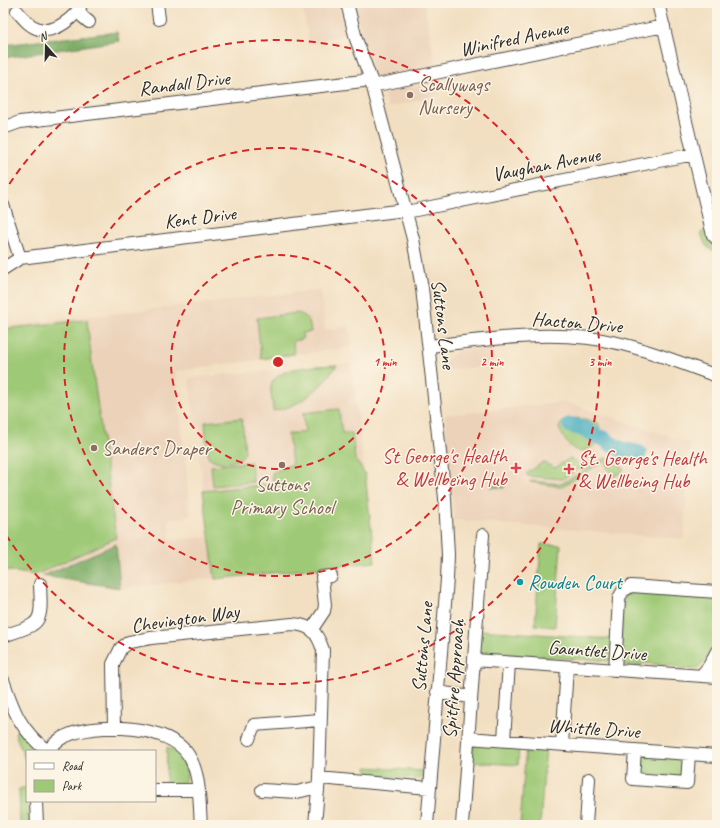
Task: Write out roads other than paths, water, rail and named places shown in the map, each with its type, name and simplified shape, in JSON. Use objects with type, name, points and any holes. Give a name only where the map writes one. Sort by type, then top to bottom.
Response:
[{"type":"street","points":[[157,3],[159,19]]},
{"type":"street","name":"Suttons Lane","points":[[347,3],[356,39],[372,83],[413,240],[422,288],[445,498],[448,555],[427,825]]},
{"type":"street","points":[[658,3],[713,235],[717,239]]},
{"type":"street","points":[[17,11],[31,26],[40,30],[49,30],[61,25],[80,7],[83,17],[89,22]]},
{"type":"street","name":"Winifred Avenue","points":[[372,83],[664,26]]},
{"type":"street","name":"Randall Drive","points":[[3,128],[20,122],[372,83]]},
{"type":"street","name":"Vaughan Avenue","points":[[405,211],[694,154]]},
{"type":"street","points":[[3,205],[20,258]]},
{"type":"street","name":"Kent Drive","points":[[3,269],[20,258],[405,211]]},
{"type":"street","name":"Hacton Drive","points":[[429,346],[540,335],[591,339],[638,348],[717,376]]},
{"type":"street","name":"Spitfire Approach","points":[[462,825],[483,535]]},
{"type":"street","points":[[315,825],[323,650],[319,639],[312,629],[324,612],[325,605],[322,577],[331,576]]},
{"type":"street","points":[[3,636],[33,625],[39,618],[41,609],[40,584]]},
{"type":"street","points":[[615,670],[619,598],[623,591],[631,586],[717,592]]},
{"type":"street","name":"Chevington Way","points":[[114,728],[113,664],[121,648],[129,642],[151,638],[292,624],[301,624],[312,629]]},
{"type":"street","points":[[701,676],[709,666],[717,651]]},
{"type":"street","name":"Gauntlet Drive","points":[[474,660],[717,677]]},
{"type":"street","points":[[504,740],[509,663]]},
{"type":"street","points":[[562,745],[567,667]]},
{"type":"street","points":[[3,680],[18,720],[46,750]]},
{"type":"street","points":[[437,692],[471,697]]},
{"type":"street","points":[[249,739],[254,725],[320,720]]},
{"type":"street","points":[[48,750],[57,741],[70,734],[94,729],[114,728],[149,731],[177,742],[189,755],[196,773],[199,790],[201,825]]},
{"type":"street","name":"Whittle Drive","points":[[468,738],[717,756]]},
{"type":"street","points":[[636,750],[633,779],[641,780],[687,783],[689,754]]},
{"type":"street","points":[[586,825],[589,779]]},
{"type":"street","points":[[262,790],[297,792],[318,783],[430,788]]},
{"type":"street","points":[[156,790],[199,790]]},
{"type":"street","points":[[36,802],[37,825]]},
{"type":"waterway","points":[[570,425],[587,430],[621,449],[639,453]]},
{"type":"place","name":"Scallywags Nursery","points":[[410,95]]},
{"type":"place","name":"Sanders Draper","points":[[94,448]]},
{"type":"place","name":"Suttons Primary School","points":[[282,465]]},
{"type":"place","name":"St George's Health & Wellbeing Hub","points":[[516,468]]},
{"type":"place","name":"St. George's Health & Wellbeing Hub","points":[[569,469]]},
{"type":"place","name":"Rowden Court","points":[[520,582]]}]
